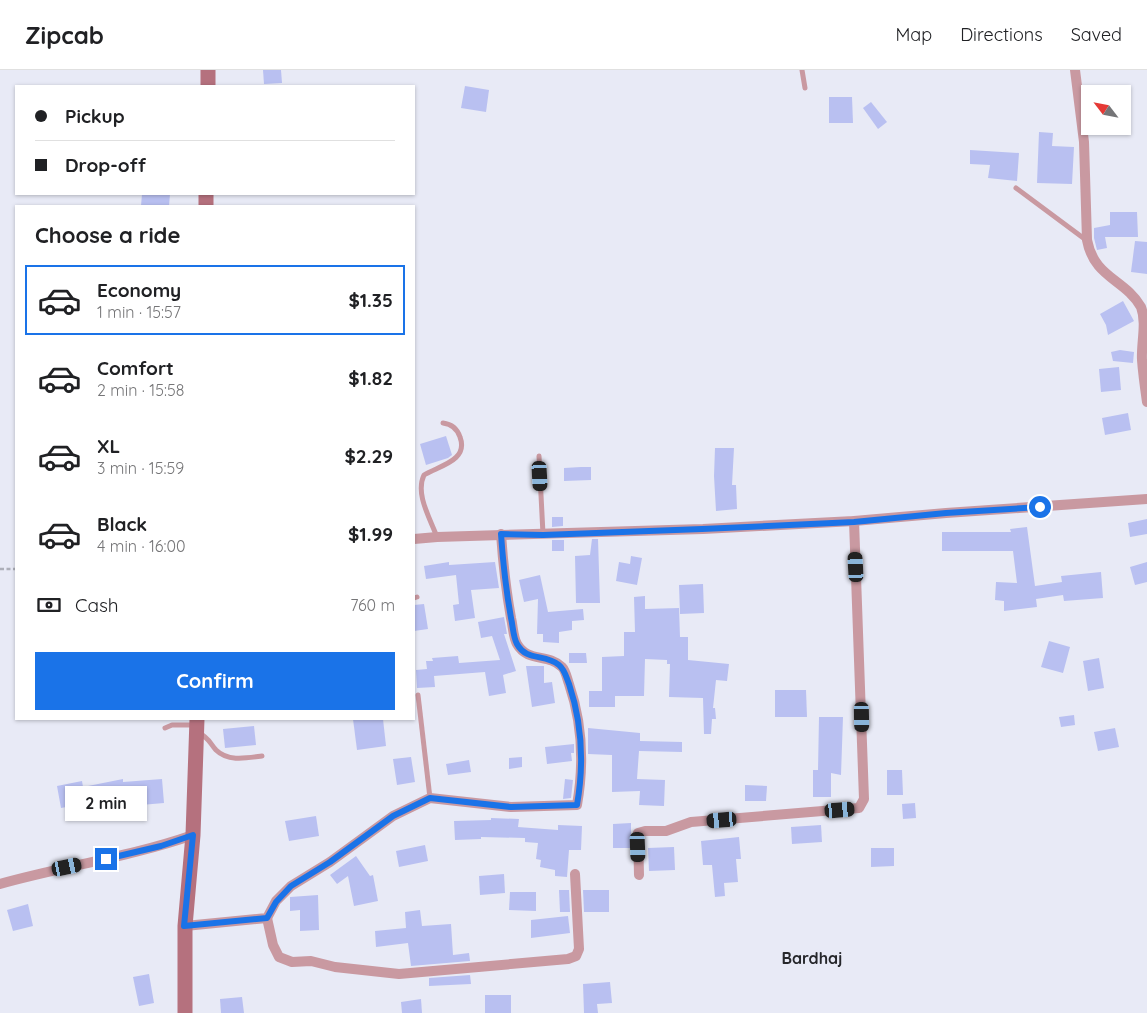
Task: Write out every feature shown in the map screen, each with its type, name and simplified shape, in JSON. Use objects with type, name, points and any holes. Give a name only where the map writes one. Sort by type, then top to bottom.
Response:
[{"type":"street","points":[[208,70],[208,85]]},
{"type":"street","points":[[1075,70],[1084,142],[1086,240],[1093,259],[1110,279],[1133,296],[1146,317],[1142,360],[1147,402]]},
{"type":"street","points":[[415,539],[437,536],[543,535],[854,522],[946,513],[1147,500]]},
{"type":"street","points":[[639,875],[638,833],[666,831],[691,822],[859,808],[862,805],[864,799],[854,522]]},
{"type":"street","points":[[501,534],[506,590],[516,642],[522,651],[530,656],[553,660],[564,668],[574,698],[580,738],[581,785],[577,805],[511,807],[430,798],[393,816],[330,862],[291,886],[276,902],[267,918],[273,945],[279,957],[292,962],[311,961],[335,967],[399,974],[568,959],[576,956],[579,949],[575,874]]},
{"type":"street","points":[[185,1013],[184,926],[193,835],[197,725]]},
{"type":"street","points":[[0,884],[161,846],[193,835]]},
{"type":"street","points":[[184,926],[267,918]]},
{"type":"lane","points":[[802,70],[805,88]]},
{"type":"lane","points":[[1016,188],[1086,240]]},
{"type":"lane","points":[[437,536],[420,483],[424,475],[446,466],[454,460],[462,445],[456,429],[451,424],[443,422]]},
{"type":"lane","points":[[539,456],[543,535]]},
{"type":"lane","points":[[418,695],[430,798]]},
{"type":"lane","points":[[165,728],[172,725],[197,725],[215,749],[222,755],[232,758],[262,756]]},
{"type":"path","points":[[0,569],[15,569]]},
{"type":"building","points":[[263,70],[281,70],[282,83],[264,84]]},
{"type":"building","points":[[465,86],[489,90],[486,112],[461,108]]},
{"type":"building","points":[[829,97],[852,97],[853,123],[829,123]]},
{"type":"building","points":[[871,102],[887,122],[878,129],[863,108]]},
{"type":"building","points":[[1039,132],[1053,133],[1052,146],[1074,147],[1072,184],[1037,183]]},
{"type":"building","points":[[970,150],[1019,153],[1017,181],[988,178],[990,165],[970,164]]},
{"type":"building","points":[[142,195],[170,195],[169,205],[141,205]]},
{"type":"building","points":[[1110,212],[1137,212],[1138,237],[1105,237],[1107,248],[1097,250],[1094,228],[1110,225]]},
{"type":"building","points":[[1135,241],[1147,242],[1147,274],[1131,272]]},
{"type":"building","points":[[1123,301],[1134,321],[1108,335],[1106,325],[1100,314]]},
{"type":"building","points":[[1120,350],[1134,352],[1133,363],[1113,361],[1111,352]]},
{"type":"building","points":[[1119,367],[1121,390],[1101,392],[1099,369]]},
{"type":"building","points":[[1128,413],[1131,430],[1105,435],[1102,418]]},
{"type":"building","points":[[446,436],[452,455],[426,465],[420,444]]},
{"type":"building","points":[[715,448],[734,448],[732,485],[736,485],[737,509],[716,511]]},
{"type":"building","points":[[591,467],[591,480],[564,481],[564,468]]},
{"type":"building","points":[[552,517],[563,517],[563,526],[552,527]]},
{"type":"building","points":[[1147,519],[1147,534],[1130,537],[1128,523]]},
{"type":"building","points":[[1027,527],[1035,586],[1062,582],[1061,576],[1101,572],[1103,598],[1064,601],[1063,595],[1036,599],[1037,607],[1004,611],[1004,601],[995,600],[996,582],[1017,583],[1013,551],[942,551],[942,532],[1011,532],[1010,529]]},
{"type":"building","points":[[592,539],[598,539],[600,603],[576,603],[575,556],[590,555]]},
{"type":"building","points":[[552,540],[564,540],[564,551],[552,551]]},
{"type":"building","points":[[631,556],[642,558],[637,585],[616,581],[619,562],[630,564]]},
{"type":"building","points":[[449,562],[449,565],[495,562],[499,588],[471,590],[475,618],[455,621],[453,605],[459,604],[456,575],[426,579],[424,566]]},
{"type":"building","points":[[1147,562],[1147,582],[1135,585],[1130,567]]},
{"type":"building","points":[[540,575],[548,612],[583,609],[584,620],[572,621],[572,630],[559,632],[559,643],[543,642],[543,634],[537,634],[538,599],[524,602],[519,580]]},
{"type":"building","points":[[703,584],[704,613],[680,614],[679,585]]},
{"type":"building","points":[[645,596],[645,609],[679,608],[680,637],[688,637],[688,660],[729,664],[727,681],[716,680],[713,708],[715,708],[716,719],[712,719],[711,734],[704,734],[703,698],[669,697],[670,664],[667,664],[667,660],[645,659],[644,696],[615,696],[615,707],[589,707],[589,691],[602,691],[602,657],[624,656],[624,632],[635,632],[634,597]]},
{"type":"building","points":[[424,604],[428,629],[415,631],[415,605]]},
{"type":"building","points":[[504,617],[507,634],[504,634],[516,671],[503,675],[506,693],[489,696],[485,672],[434,676],[435,687],[417,688],[416,670],[427,669],[426,661],[433,661],[432,658],[458,656],[459,663],[500,660],[492,636],[481,638],[478,622]]},
{"type":"building","points":[[1049,641],[1070,647],[1063,673],[1041,667]]},
{"type":"building","points":[[569,653],[586,653],[587,663],[569,663]]},
{"type":"building","points":[[1099,658],[1104,688],[1088,691],[1083,661]]},
{"type":"building","points":[[526,666],[544,666],[544,683],[552,682],[555,703],[532,707]]},
{"type":"building","points":[[775,690],[806,690],[807,717],[775,717]]},
{"type":"building","points":[[1074,715],[1075,725],[1061,727],[1059,717]]},
{"type":"building","points":[[819,717],[843,717],[841,775],[831,773],[831,797],[813,797],[813,770],[818,770]]},
{"type":"building","points":[[353,720],[383,720],[386,746],[357,750]]},
{"type":"building","points":[[254,726],[256,745],[225,748],[223,729]]},
{"type":"building","points":[[588,728],[640,733],[640,741],[682,742],[682,752],[639,751],[637,779],[665,780],[664,806],[639,805],[640,791],[612,792],[612,755],[588,754]]},
{"type":"building","points":[[1115,728],[1119,747],[1098,751],[1094,732]]},
{"type":"building","points":[[574,744],[574,753],[571,753],[572,761],[547,764],[545,747]]},
{"type":"building","points":[[411,757],[415,782],[397,785],[393,759]]},
{"type":"building","points":[[522,757],[522,767],[509,769],[509,758]]},
{"type":"building","points":[[469,760],[471,772],[448,775],[446,764]]},
{"type":"building","points":[[887,770],[902,770],[903,795],[887,795]]},
{"type":"building","points":[[123,779],[123,782],[162,779],[164,803],[141,805],[140,793],[61,808],[57,786],[82,781],[83,787]]},
{"type":"building","points":[[565,779],[573,780],[571,798],[563,799]]},
{"type":"building","points":[[745,785],[767,786],[766,801],[745,801]]},
{"type":"building","points":[[915,803],[916,818],[903,819],[902,804]]},
{"type":"building","points":[[316,816],[319,836],[289,841],[285,821]]},
{"type":"building","points":[[491,818],[519,819],[518,827],[558,830],[558,825],[582,826],[581,850],[569,850],[567,877],[555,876],[555,870],[540,867],[541,860],[536,859],[538,843],[525,842],[525,838],[481,837],[481,839],[455,840],[454,821],[491,820]]},
{"type":"building","points":[[631,823],[631,848],[613,848],[613,824]]},
{"type":"building","points":[[821,825],[822,842],[792,844],[791,827]]},
{"type":"building","points":[[739,837],[741,859],[736,859],[738,882],[724,883],[725,896],[715,897],[712,865],[703,865],[701,841]]},
{"type":"building","points":[[425,845],[428,861],[399,867],[396,851]]},
{"type":"building","points":[[674,847],[675,870],[649,871],[648,848]]},
{"type":"building","points":[[871,848],[894,848],[894,866],[871,867]]},
{"type":"building","points":[[356,856],[370,876],[373,875],[378,901],[354,906],[348,876],[337,884],[330,875]]},
{"type":"building","points":[[504,874],[505,893],[480,895],[479,876]]},
{"type":"building","points":[[559,890],[569,890],[570,912],[560,912]]},
{"type":"building","points":[[583,890],[609,890],[609,912],[584,912]]},
{"type":"building","points":[[510,892],[536,892],[536,911],[509,910]]},
{"type":"building","points":[[318,895],[319,930],[300,931],[300,910],[290,911],[290,897]]},
{"type":"building","points":[[28,904],[33,926],[13,931],[7,910]]},
{"type":"building","points":[[420,910],[422,926],[451,924],[453,955],[469,953],[470,961],[411,966],[408,943],[376,947],[375,931],[406,928],[405,912]]},
{"type":"building","points":[[568,916],[570,933],[531,938],[531,920]]},
{"type":"building","points":[[149,974],[154,1003],[139,1006],[133,977]]},
{"type":"building","points":[[470,975],[471,984],[429,986],[429,978]]},
{"type":"building","points":[[610,982],[612,1003],[597,1004],[598,1013],[584,1013],[583,984]]},
{"type":"building","points":[[485,995],[511,995],[511,1013],[485,1013]]},
{"type":"building","points":[[242,997],[244,1013],[221,1013],[220,999]]},
{"type":"building","points":[[421,999],[422,1013],[402,1013],[401,1002]]},
{"type":"district","name":"Bardhaj","points":[[812,958]]},
{"type":"route","points":[[106,859],[161,846],[193,835],[184,926],[267,918],[276,902],[291,886],[330,862],[393,816],[430,798],[511,807],[577,805],[581,785],[580,738],[574,698],[564,668],[553,660],[530,656],[522,651],[516,642],[506,590],[501,534],[543,535],[854,522],[946,513],[1040,507]]}]
